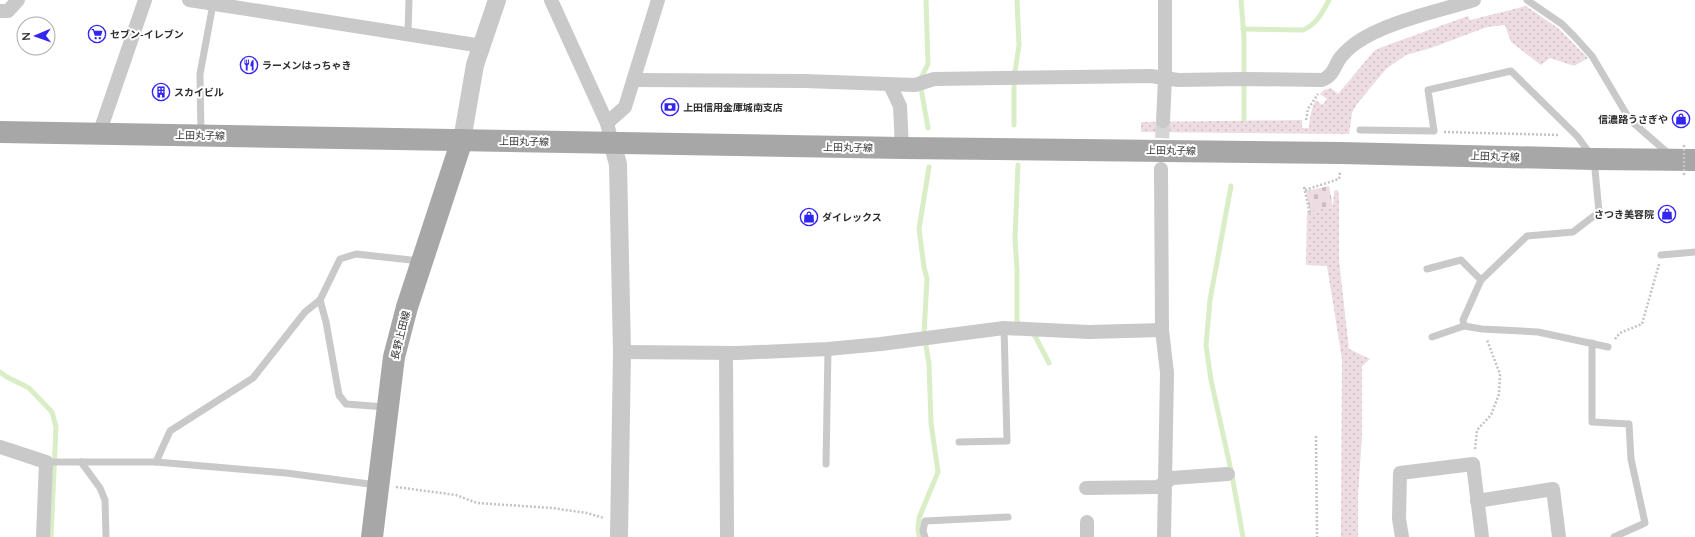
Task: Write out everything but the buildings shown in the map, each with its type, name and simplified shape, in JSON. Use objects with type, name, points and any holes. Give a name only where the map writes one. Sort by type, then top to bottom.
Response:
[{"type":"main road","name":"上田丸子線","points":[[0,132],[462,140],[609,133],[902,148],[1349,153],[1594,159],[1685,159]]},
{"type":"main road","name":"長野上田線","points":[[372,537],[394,357],[406,307],[462,140]]},
{"type":"street","points":[[0,11],[8,11],[18,0]]},
{"type":"street","points":[[99,134],[145,0]]},
{"type":"street","points":[[189,0],[482,46]]},
{"type":"street","points":[[462,140],[475,65],[497,0]]},
{"type":"street","points":[[551,0],[609,133],[618,164],[622,352],[619,529]]},
{"type":"street","points":[[609,133],[625,107],[658,0]]},
{"type":"street","points":[[1163,121],[1165,79],[1165,0]]},
{"type":"street","points":[[634,80],[805,81],[915,85],[934,79],[1151,76],[1178,80],[1319,80],[1325,79],[1331,75],[1340,58],[1348,49],[1357,42],[1386,27],[1474,0]]},
{"type":"street","points":[[890,84],[900,106],[902,148]]},
{"type":"street","points":[[1161,170],[1162,330],[1167,373],[1164,537]]},
{"type":"street","points":[[622,352],[726,353],[828,349],[881,344],[1004,328],[1089,332],[1162,330]]},
{"type":"street","points":[[726,353],[727,537]]},
{"type":"street","points":[[0,447],[51,462],[43,537]]},
{"type":"street","points":[[1402,537],[1399,519],[1400,473],[1473,464],[1482,537]]},
{"type":"street","points":[[1086,488],[1158,487],[1172,478],[1228,474]]},
{"type":"street","points":[[1477,501],[1552,489],[1559,537]]},
{"type":"street","points":[[1087,522],[1087,537]]},
{"type":"lane","points":[[408,34],[409,0]]},
{"type":"lane","points":[[1527,0],[1562,24],[1592,56],[1630,120],[1654,142],[1685,159]]},
{"type":"lane","points":[[201,135],[200,74],[213,4]]},
{"type":"lane","points":[[1360,130],[1434,131],[1428,90],[1511,71],[1577,136],[1594,159],[1599,212],[1573,232],[1527,236],[1481,280],[1463,320],[1464,326]]},
{"type":"lane","points":[[1661,255],[1695,252]]},
{"type":"lane","points":[[156,462],[170,431],[253,378],[305,312],[320,300],[340,258],[356,254],[421,262]]},
{"type":"lane","points":[[1427,269],[1461,260],[1481,280]]},
{"type":"lane","points":[[320,300],[326,322],[339,396],[346,404],[387,408]]},
{"type":"lane","points":[[1432,338],[1464,326],[1482,329],[1538,332],[1608,347]]},
{"type":"lane","points":[[959,442],[1007,441],[1004,328]]},
{"type":"lane","points":[[1592,343],[1592,422],[1629,424],[1631,459],[1645,522],[1614,537]]},
{"type":"lane","points":[[826,464],[828,349]]},
{"type":"lane","points":[[51,462],[156,462],[286,473],[379,485]]},
{"type":"lane","points":[[81,462],[100,488],[105,500],[106,537]]},
{"type":"lane","points":[[925,537],[925,521],[1008,517]]},
{"type":"path","points":[[1306,120],[1308,109],[1312,101],[1324,87],[1325,79]]},
{"type":"path","points":[[1434,131],[1577,136]]},
{"type":"path","points":[[1310,214],[1305,189],[1334,180]]},
{"type":"path","points":[[1608,347],[1620,333],[1642,324],[1661,255]]},
{"type":"path","points":[[1473,464],[1477,430],[1491,415],[1499,394],[1500,374],[1482,329]]},
{"type":"path","points":[[1316,436],[1317,537]]},
{"type":"path","points":[[379,485],[456,494],[477,502],[573,511],[619,529]]},
{"type":"green space","points":[[1526,6],[1559,29],[1588,58],[1574,66],[1550,58],[1541,65],[1511,42],[1505,25],[1487,27],[1431,48],[1406,55],[1386,69],[1357,104],[1352,113],[1349,134],[1141,132],[1141,122],[1302,120],[1302,128],[1309,128],[1311,113],[1316,100],[1322,105],[1327,99],[1320,94],[1324,90],[1331,88],[1338,94],[1374,51],[1468,16],[1470,20]]},
{"type":"green space","points":[[1329,186],[1333,207],[1310,211],[1306,191]]},
{"type":"green space","points":[[1338,190],[1339,260],[1349,349],[1370,359],[1362,366],[1362,436],[1358,495],[1358,537],[1341,537],[1342,359],[1327,266],[1306,265],[1307,211],[1333,207],[1334,191]]},
{"type":"waterway","points":[[921,78],[928,64],[926,0]]},
{"type":"waterway","points":[[1015,72],[1019,45],[1017,0]]},
{"type":"waterway","points":[[1241,0],[1244,37],[1244,119]]},
{"type":"waterway","points":[[1243,29],[1303,30],[1308,28],[1316,21],[1329,0]]},
{"type":"waterway","points":[[1014,84],[1014,125]]},
{"type":"waterway","points":[[921,88],[928,128]]},
{"type":"waterway","points":[[1018,165],[1015,238],[1017,271],[1017,322],[1022,326]]},
{"type":"waterway","points":[[919,537],[919,518],[938,472],[931,423],[929,364],[924,333],[927,279],[919,229],[929,167]]},
{"type":"waterway","points":[[1231,186],[1210,300],[1206,345],[1211,380],[1232,475],[1243,537]]},
{"type":"waterway","points":[[1032,333],[1049,363]]},
{"type":"waterway","points":[[0,372],[29,388],[52,412],[56,427],[51,537]]},
{"type":"tunnel","points":[[1161,159],[1163,121]]},
{"type":"place","name":"セブン-イレブン","points":[[97,34]]},
{"type":"place","name":"ラーメンはっちゃき","points":[[249,65]]},
{"type":"place","name":"スカイビル","points":[[161,92]]},
{"type":"place","name":"上田信用金庫城南支店","points":[[670,107]]},
{"type":"place","name":"信濃路うさぎや","points":[[1681,119]]},
{"type":"place","name":"さつき美容院","points":[[1667,214]]},
{"type":"place","name":"ダイレックス","points":[[809,217]]}]
